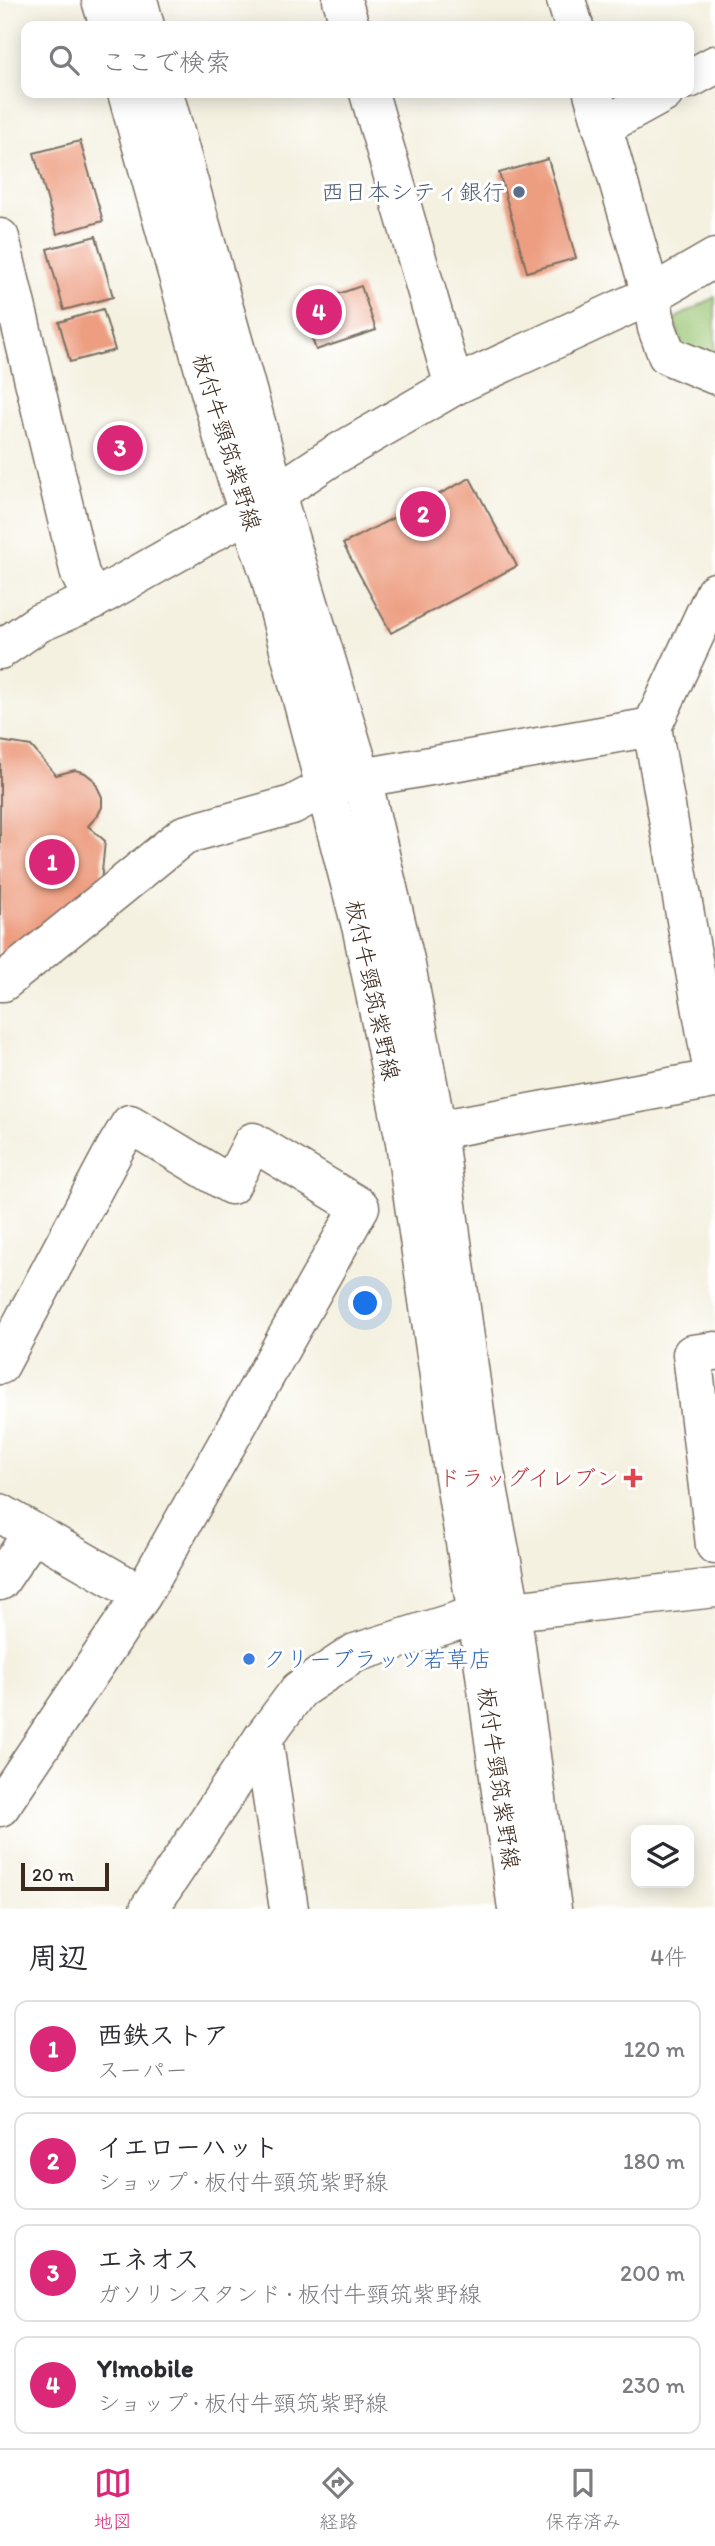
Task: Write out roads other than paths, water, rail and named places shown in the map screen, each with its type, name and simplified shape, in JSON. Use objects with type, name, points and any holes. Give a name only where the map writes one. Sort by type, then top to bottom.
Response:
[{"type":"street","points":[[101,0],[107,21]]},
{"type":"street","points":[[138,0],[144,21]]},
{"type":"street","points":[[342,0],[348,21]]},
{"type":"street","points":[[566,0],[572,21]]},
{"type":"street","points":[[694,76],[715,65]]},
{"type":"street","name":"板付牛頸筑紫野線","points":[[128,98],[223,438],[262,504],[270,576],[362,930],[421,1134]]},
{"type":"street","name":"板付牛頸筑紫野線","points":[[164,98],[262,504],[362,778],[405,960],[450,1458],[494,1613],[551,1909]]},
{"type":"street","points":[[370,98],[454,386]]},
{"type":"street","points":[[644,98],[597,110],[657,328],[667,355],[715,376]]},
{"type":"street","points":[[0,238],[80,575],[93,600]]},
{"type":"street","points":[[0,650],[39,623],[93,600],[262,504],[333,456],[454,386],[650,295],[715,258]]},
{"type":"street","points":[[421,1134],[714,1079],[652,727],[714,596]]},
{"type":"street","points":[[0,982],[184,835],[292,805],[324,788],[362,778],[652,727]]},
{"type":"street","points":[[0,1365],[130,1125],[231,1185],[253,1142],[360,1207],[142,1595],[0,1807]]},
{"type":"street","points":[[715,1351],[692,1354],[715,1545]]},
{"type":"street","points":[[0,1513],[142,1595]]},
{"type":"street","points":[[0,1581],[33,1532]]},
{"type":"street","points":[[149,1909],[263,1738],[299,1690],[355,1653],[494,1613],[715,1588]]},
{"type":"street","name":"板付牛頸筑紫野線","points":[[494,1613],[517,1909]]},
{"type":"street","points":[[263,1738],[289,1909]]},
{"type":"place","name":"西日本シティ銀行","points":[[519,192]]},
{"type":"place","name":"Y!mobile","points":[[319,312]]},
{"type":"place","name":"エネオス","points":[[120,448]]},
{"type":"place","name":"イエローハット","points":[[423,514]]},
{"type":"place","name":"西鉄ストア","points":[[52,862]]},
{"type":"place","name":"ドラッグイレブン","points":[[633,1478]]},
{"type":"place","name":"クリーブラッツ若草店","points":[[249,1659]]}]
